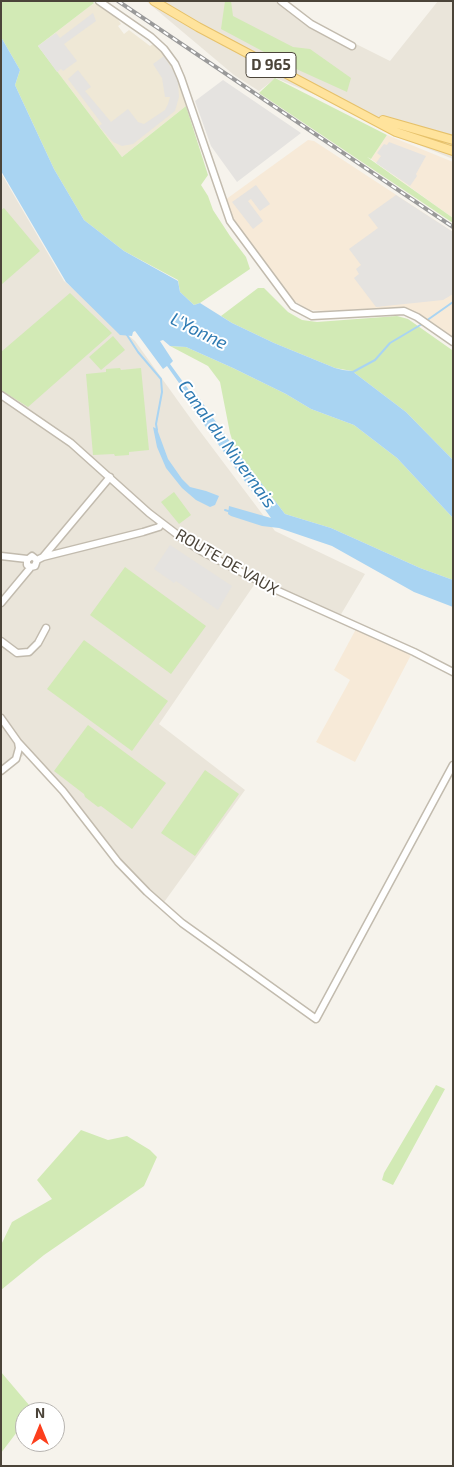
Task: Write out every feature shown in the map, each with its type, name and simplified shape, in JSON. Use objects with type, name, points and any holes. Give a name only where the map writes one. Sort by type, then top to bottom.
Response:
[{"type":"main road","name":"D 965","points":[[154,1],[198,27],[396,132],[453,151]]},
{"type":"main road","name":"D 965","points":[[359,112],[399,126],[453,140]]},
{"type":"street","points":[[99,1],[151,37],[171,59],[181,78],[230,221],[293,306],[312,316],[395,310],[411,314],[453,342]]},
{"type":"street","points":[[281,1],[312,24],[352,46]]},
{"type":"street","name":"ROUTE DE VAUX","points":[[1,395],[59,434],[149,513],[201,551],[261,583],[414,652],[453,672]]},
{"type":"street","points":[[1,603],[30,567],[36,566],[110,477]]},
{"type":"street","points":[[1,556],[27,559],[32,556],[40,559],[160,527],[162,523]]},
{"type":"street","points":[[27,559],[27,564],[30,567]]},
{"type":"street","points":[[1,641],[17,653],[29,652],[38,643],[46,628]]},
{"type":"street","points":[[1,718],[18,742],[63,791],[118,862],[148,892],[182,923],[316,1019],[453,765]]},
{"type":"street","points":[[1,771],[18,755],[18,742]]},
{"type":"shaded area","points":[[146,1],[284,1],[320,26],[390,61],[438,1],[453,1],[453,159],[385,131],[325,99],[276,78],[259,91],[234,75]]},
{"type":"shaded area","points":[[94,3],[117,18],[121,24],[118,26],[124,34],[129,30],[150,46],[153,44],[164,55],[176,73],[186,106],[122,157],[38,46]]},
{"type":"shaded area","points":[[93,13],[96,21],[64,44],[77,61],[63,71],[61,69],[57,72],[38,46],[56,33],[60,38]]},
{"type":"shaded area","points":[[164,56],[178,82],[179,97],[175,111],[133,144],[122,146],[113,142],[99,126],[102,124],[68,79],[78,70],[91,87],[85,91],[111,122],[128,109],[138,122],[144,124],[165,110],[168,104],[170,97],[165,97],[162,78],[153,64]]},
{"type":"shaded area","points":[[223,80],[301,133],[237,182],[211,146],[195,101]]},
{"type":"shaded area","points":[[387,135],[453,162],[453,218],[371,159]]},
{"type":"shaded area","points":[[308,140],[314,141],[453,232],[453,338],[414,311],[396,308],[309,310],[291,299],[233,219],[225,200]]},
{"type":"shaded area","points":[[389,142],[426,156],[410,186],[376,163],[381,156],[377,153],[384,144],[387,145]]},
{"type":"shaded area","points":[[1,173],[64,281],[135,341],[275,531],[365,574],[337,621],[254,585],[159,724],[245,790],[162,905],[25,754],[1,775]]},
{"type":"shaded area","points":[[256,185],[270,204],[260,211],[251,199],[248,201],[263,221],[253,229],[232,202]]},
{"type":"shaded area","points":[[396,195],[453,232],[453,294],[443,300],[376,307],[354,278],[359,274],[356,269],[361,265],[349,249],[378,228],[368,215]]},
{"type":"shaded area","points":[[170,545],[232,586],[218,610],[176,581],[174,583],[154,569]]},
{"type":"shaded area","points":[[356,629],[411,655],[355,762],[316,742],[350,680],[334,670]]},
{"type":"green space","points":[[1,1],[92,1],[94,3],[38,46],[122,157],[186,106],[208,175],[201,185],[208,196],[213,210],[246,257],[250,269],[200,303],[194,305],[180,292],[178,280],[124,251],[84,220],[54,169],[15,85],[20,70],[1,37]]},
{"type":"green space","points":[[225,1],[231,1],[233,16],[293,47],[310,49],[351,78],[347,92],[294,68],[221,29]]},
{"type":"green space","points":[[275,78],[387,135],[371,159],[367,157],[453,218],[453,223],[259,93]]},
{"type":"green space","points":[[4,208],[40,251],[1,285],[1,210]]},
{"type":"green space","points":[[258,288],[264,288],[288,312],[302,320],[317,322],[397,316],[408,319],[452,350],[453,460],[406,412],[352,371],[335,368],[274,343],[221,316]]},
{"type":"green space","points":[[70,293],[112,333],[28,407],[1,390],[1,352]]},
{"type":"green space","points":[[113,336],[125,350],[101,370],[89,357]]},
{"type":"green space","points":[[170,346],[186,347],[286,394],[311,409],[354,425],[397,458],[453,518],[453,580],[420,568],[331,528],[285,514],[235,449],[220,382],[208,366]]},
{"type":"green space","points":[[120,368],[121,370],[141,368],[149,450],[129,452],[129,455],[93,455],[86,374],[106,372],[106,369]]},
{"type":"green space","points":[[174,492],[191,515],[179,524],[161,502]]},
{"type":"green space","points":[[125,567],[206,626],[171,674],[90,615]]},
{"type":"green space","points":[[84,640],[168,701],[132,751],[47,689]]},
{"type":"green space","points":[[88,725],[166,783],[132,829],[101,806],[98,807],[54,771]]},
{"type":"green space","points":[[205,770],[239,794],[195,856],[161,833]]},
{"type":"green space","points":[[436,1085],[445,1089],[393,1185],[382,1180],[384,1173]]},
{"type":"green space","points":[[81,1130],[108,1140],[127,1136],[150,1150],[157,1157],[144,1186],[44,1255],[1,1290],[1,1245],[12,1222],[52,1199],[37,1180]]},
{"type":"green space","points":[[1,1372],[26,1402],[15,1402],[15,1435],[1,1453]]},
{"type":"water","points":[[1,37],[20,70],[15,85],[54,169],[84,220],[124,251],[178,281],[180,292],[194,305],[200,303],[232,323],[274,343],[335,368],[352,371],[406,412],[453,460],[453,518],[397,458],[354,425],[311,409],[286,394],[186,347],[170,346],[163,340],[160,341],[173,361],[170,364],[194,397],[197,395],[235,449],[285,514],[331,528],[420,568],[453,580],[453,607],[414,592],[332,546],[279,528],[262,526],[228,514],[229,506],[271,518],[188,402],[191,400],[167,366],[163,369],[135,331],[132,336],[120,335],[66,282],[1,171]]},
{"type":"water","points":[[153,427],[157,429],[168,459],[182,479],[190,487],[219,496],[215,505],[210,507],[196,500],[182,488],[166,468],[157,447]]},
{"type":"waterway","points":[[426,321],[453,302]]},
{"type":"waterway","points":[[351,373],[375,360],[390,343],[422,324]]},
{"type":"waterway","points":[[127,335],[138,352],[161,379],[162,392],[156,424],[157,430]]},
{"type":"waterway","points":[[225,510],[231,512]]},
{"type":"railway","points":[[118,1],[453,227]]},
{"type":"water label","name":"L'Yonne","points":[[199,331]]},
{"type":"water label","name":"Canal du Nivernais","points":[[227,444]]}]
